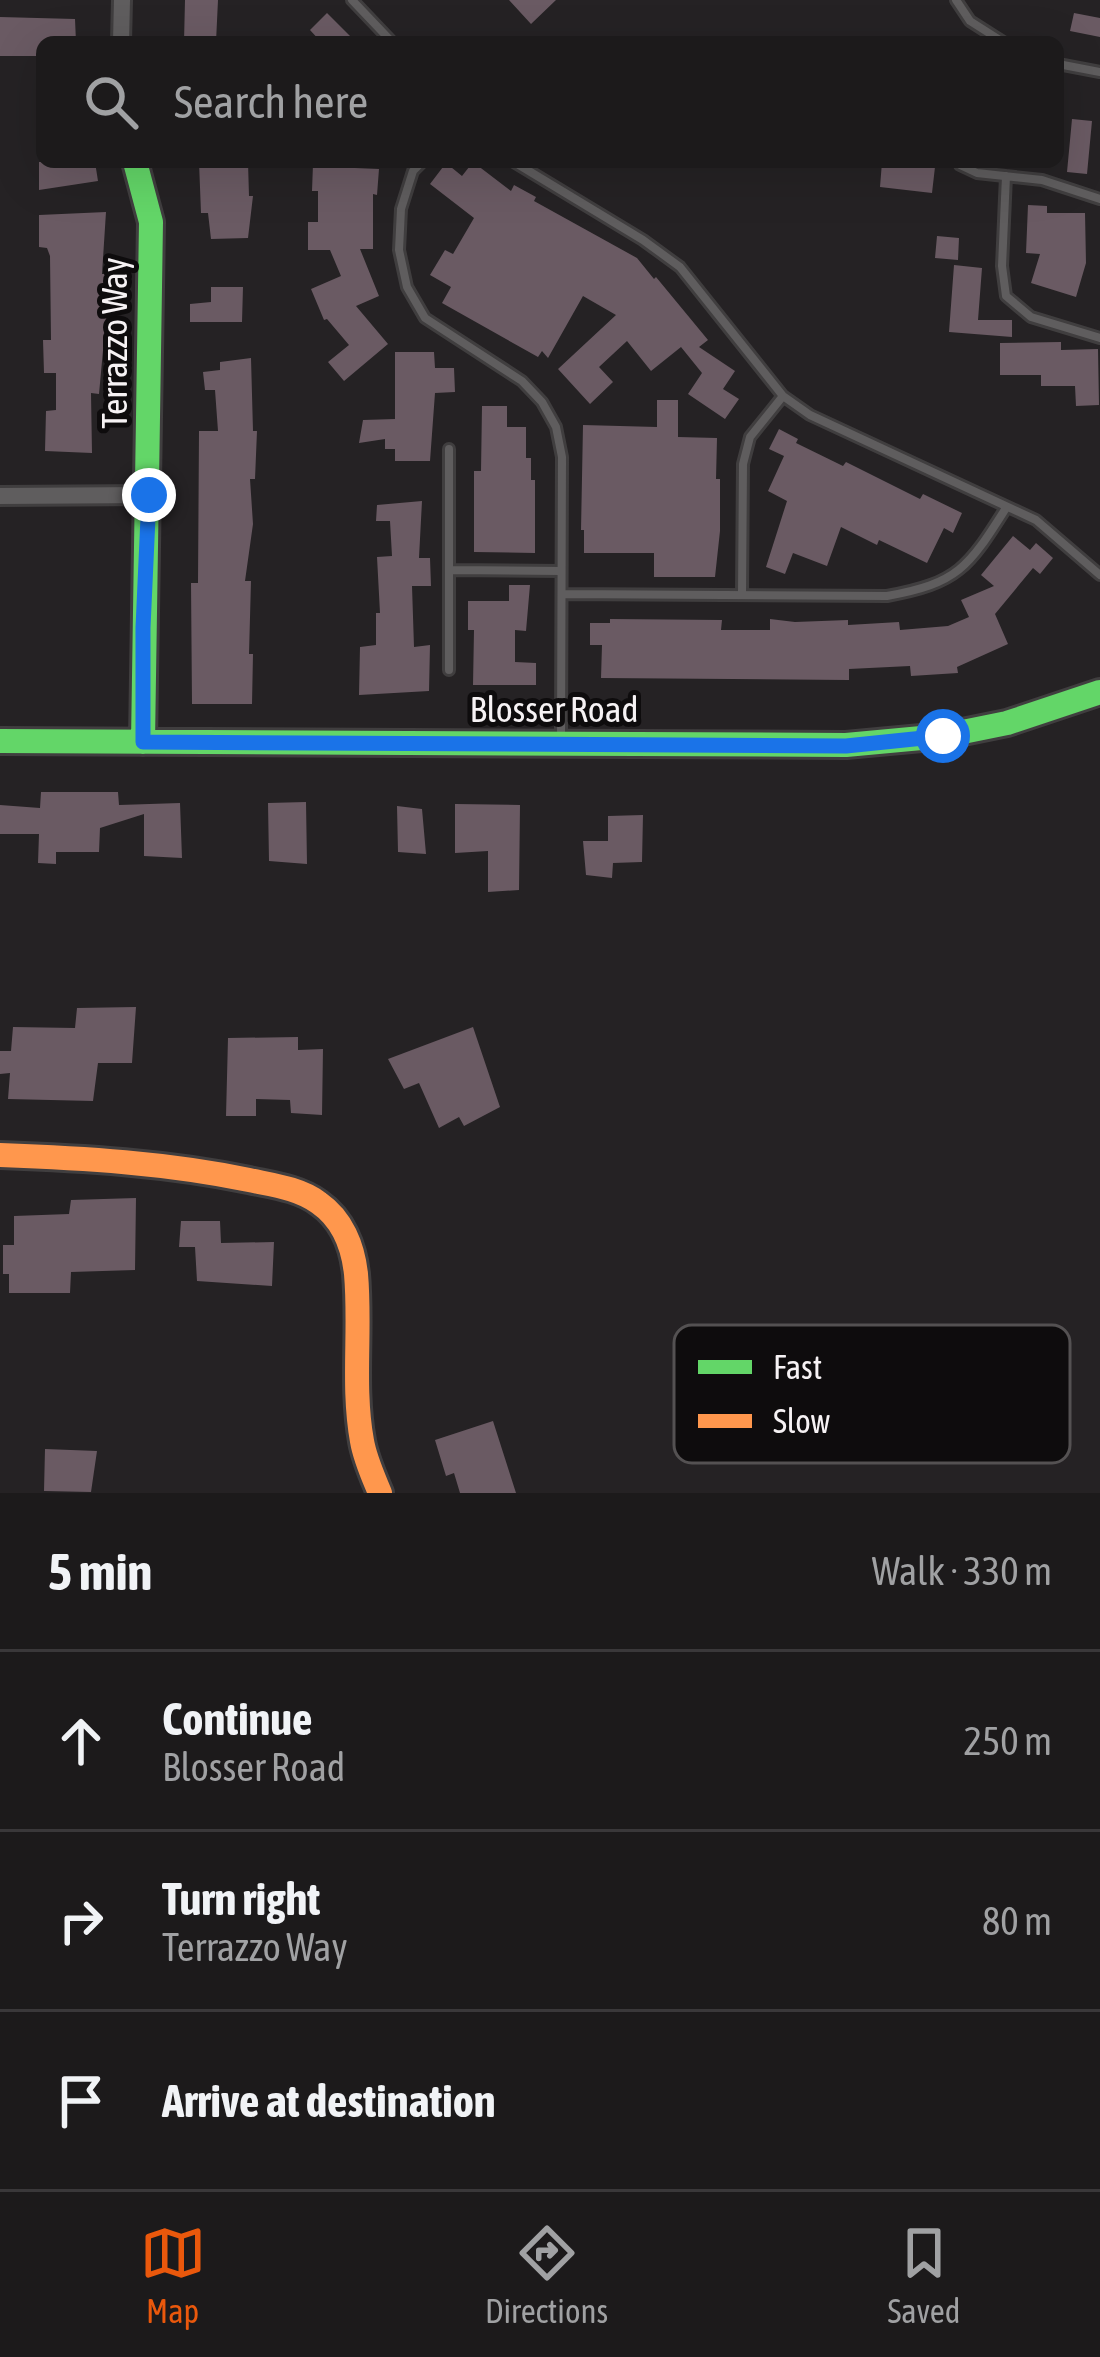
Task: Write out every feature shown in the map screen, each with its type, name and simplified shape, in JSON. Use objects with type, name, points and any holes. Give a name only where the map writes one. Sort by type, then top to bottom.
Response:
[{"type":"street","points":[[121,36],[122,0]]},
{"type":"street","name":"Terrazzo Way","points":[[137,168],[151,222],[143,742]]},
{"type":"street","points":[[0,496],[149,495]]},
{"type":"street","name":"Blosser Road","points":[[0,741],[846,746],[943,736],[1007,723],[1100,692]]},
{"type":"street","points":[[0,1156],[81,1158],[211,1171],[298,1192],[320,1203],[349,1239],[358,1310],[362,1445],[380,1493]]},
{"type":"lane","points":[[352,0],[386,36]]},
{"type":"lane","points":[[956,0],[984,36]]},
{"type":"lane","points":[[1064,65],[1100,72]]},
{"type":"lane","points":[[416,168],[400,209],[399,250],[406,287],[425,318],[522,381],[542,402],[556,427],[562,457],[561,746]]},
{"type":"lane","points":[[524,168],[680,267],[783,396],[810,415],[1036,520],[1100,575]]},
{"type":"lane","points":[[966,168],[1042,180],[1100,200]]},
{"type":"lane","points":[[1006,176],[1002,266],[1006,296],[1031,317],[1100,338]]},
{"type":"lane","points":[[742,596],[743,464],[750,437],[783,396]]},
{"type":"lane","points":[[448,670],[449,449]]},
{"type":"lane","points":[[562,594],[887,596],[928,588],[961,570],[1006,508]]},
{"type":"lane","points":[[449,570],[562,572]]},
{"type":"building","points":[[185,0],[218,0],[216,36],[184,36]]},
{"type":"building","points":[[509,0],[556,0],[531,24]]},
{"type":"building","points":[[327,13],[350,36],[316,36],[310,30]]},
{"type":"building","points":[[1074,13],[1100,18],[1100,37],[1070,31]]},
{"type":"building","points":[[0,17],[75,19],[76,36],[36,36],[36,56],[0,56]]},
{"type":"building","points":[[1072,119],[1092,121],[1087,174],[1067,172]]},
{"type":"building","points":[[39,168],[96,168],[98,181],[39,190]]},
{"type":"building","points":[[199,168],[248,168],[249,196],[253,196],[248,238],[211,239],[208,213],[201,213]]},
{"type":"building","points":[[313,168],[379,169],[377,195],[373,194],[373,249],[360,249],[379,296],[356,306],[388,344],[344,381],[328,362],[349,345],[324,320],[311,289],[341,276],[330,250],[308,250],[308,222],[318,222],[318,191],[312,191]]},
{"type":"building","points":[[442,168],[452,168],[462,176],[468,168],[481,168],[511,191],[514,185],[637,258],[708,340],[699,347],[735,371],[723,389],[739,399],[725,419],[688,394],[702,373],[681,347],[651,371],[627,341],[599,367],[613,382],[590,404],[558,369],[616,315],[583,296],[548,358],[542,351],[538,357],[442,303],[451,287],[430,275],[445,250],[453,254],[474,218],[430,184]]},
{"type":"building","points":[[882,168],[935,168],[932,193],[880,187]]},
{"type":"building","points":[[1028,205],[1047,206],[1047,213],[1085,213],[1086,263],[1076,297],[1031,283],[1040,254],[1026,253]]},
{"type":"building","points":[[106,212],[102,274],[110,274],[99,394],[91,393],[92,453],[45,451],[46,411],[56,410],[56,373],[44,373],[43,340],[51,340],[50,256],[47,248],[39,247],[39,215]]},
{"type":"building","points":[[937,236],[959,238],[958,260],[935,258]]},
{"type":"building","points":[[954,265],[982,268],[978,320],[1012,320],[1012,337],[949,332]]},
{"type":"building","points":[[211,287],[243,287],[242,322],[190,322],[190,304],[211,302]]},
{"type":"building","points":[[1061,342],[1061,350],[1098,349],[1099,405],[1076,406],[1075,386],[1041,386],[1041,375],[1000,375],[1000,343]]},
{"type":"building","points":[[395,352],[434,352],[435,368],[454,368],[455,392],[435,393],[430,461],[395,461],[395,449],[385,449],[385,439],[359,443],[363,420],[395,419]]},
{"type":"building","points":[[251,358],[253,431],[257,431],[245,581],[251,581],[252,704],[192,704],[191,583],[198,583],[199,431],[218,431],[215,390],[205,390],[203,372],[220,370],[220,362]]},
{"type":"building","points":[[657,400],[678,400],[678,437],[717,438],[720,531],[715,577],[654,577],[654,553],[584,553],[583,425],[657,427]]},
{"type":"building","points":[[482,406],[507,406],[507,427],[526,427],[526,458],[531,458],[531,480],[535,480],[535,553],[474,552],[474,471],[481,471]]},
{"type":"building","points":[[779,429],[798,439],[796,443],[843,466],[846,462],[920,499],[923,494],[962,513],[953,533],[944,528],[927,563],[841,527],[827,566],[793,553],[785,574],[766,567],[787,501],[768,491],[784,456],[769,449]]},
{"type":"building","points":[[422,501],[419,558],[430,558],[431,586],[412,586],[414,647],[430,645],[429,691],[359,695],[360,647],[376,645],[376,613],[380,613],[377,557],[392,556],[390,521],[376,521],[377,505]]},
{"type":"building","points":[[1013,536],[1030,550],[1036,543],[1053,558],[1040,574],[1033,568],[995,614],[1008,644],[957,667],[958,673],[911,676],[910,666],[849,669],[849,680],[601,678],[602,645],[590,645],[590,623],[610,623],[610,619],[722,620],[721,630],[770,630],[770,619],[848,620],[848,625],[899,622],[900,630],[948,626],[969,617],[961,600],[994,586],[981,575]]},
{"type":"building","points":[[509,585],[530,585],[526,631],[515,630],[515,662],[536,663],[536,685],[473,685],[474,630],[468,630],[468,601],[509,601]]},
{"type":"building","points":[[41,792],[118,792],[119,805],[180,803],[182,858],[144,856],[144,814],[100,828],[99,852],[56,852],[56,864],[38,863],[39,834],[0,834],[0,805],[40,808]]},
{"type":"building","points":[[306,802],[307,864],[269,861],[268,803]]},
{"type":"building","points":[[455,804],[520,805],[519,890],[488,892],[488,851],[455,853]]},
{"type":"building","points":[[397,806],[422,809],[426,854],[398,852]]},
{"type":"building","points":[[643,815],[642,862],[613,863],[612,878],[586,875],[583,841],[608,841],[608,816]]},
{"type":"building","points":[[136,1007],[132,1063],[98,1063],[93,1101],[8,1099],[10,1073],[0,1074],[0,1051],[11,1051],[13,1027],[75,1028],[77,1008]]},
{"type":"building","points":[[473,1027],[500,1107],[464,1126],[459,1117],[439,1128],[419,1083],[404,1089],[388,1059]]},
{"type":"building","points":[[298,1037],[298,1050],[323,1049],[322,1115],[291,1113],[290,1100],[256,1099],[256,1116],[226,1116],[228,1038]]},
{"type":"building","points":[[136,1198],[135,1270],[71,1272],[70,1293],[9,1293],[3,1245],[14,1245],[14,1216],[69,1214],[71,1200]]},
{"type":"building","points":[[181,1221],[220,1221],[221,1243],[274,1242],[272,1286],[197,1281],[195,1247],[179,1247]]},
{"type":"building","points":[[493,1421],[516,1493],[460,1493],[454,1473],[446,1476],[435,1440]]},
{"type":"building","points":[[45,1449],[97,1451],[91,1492],[44,1491]]},
{"type":"traffic: fast","points":[[137,168],[151,222],[143,742]]},
{"type":"traffic: fast","points":[[0,741],[846,745],[943,736],[1007,723],[1100,692]]},
{"type":"traffic: slow","points":[[0,1155],[125,1162],[218,1174],[294,1190],[327,1209],[345,1234],[354,1264],[359,1420],[365,1454],[380,1493]]},
{"type":"route","points":[[149,495],[143,742],[846,746],[943,736]]}]
